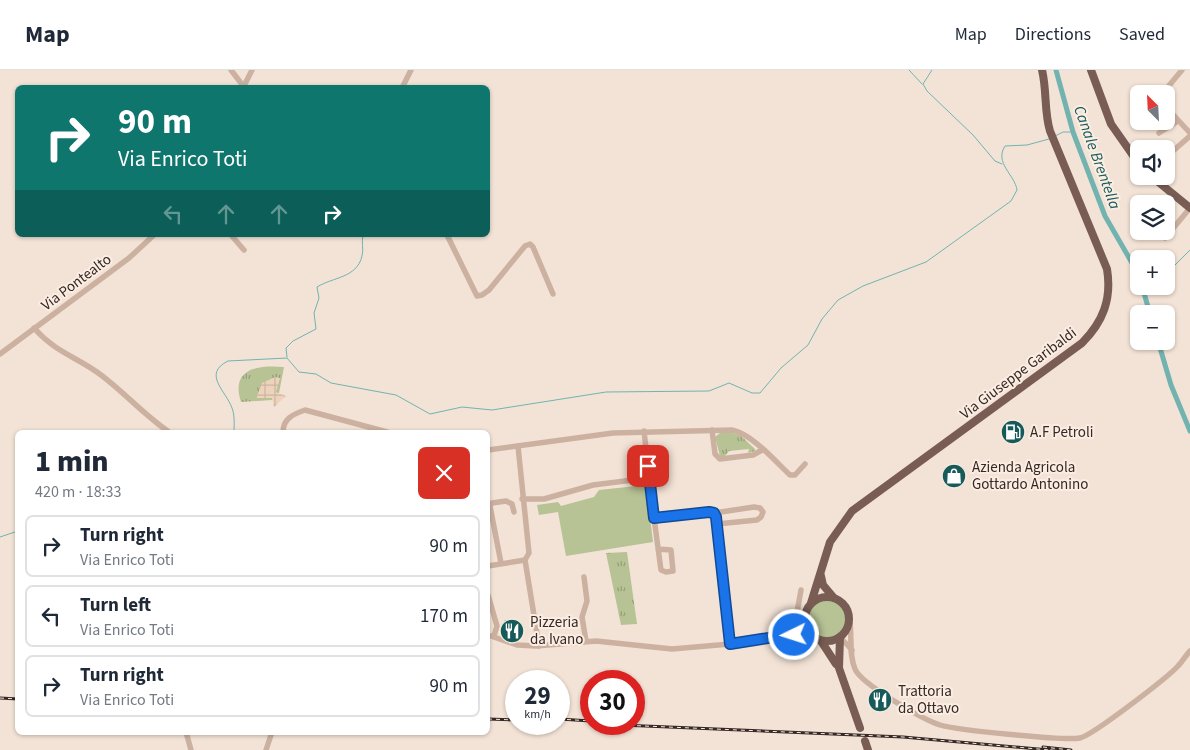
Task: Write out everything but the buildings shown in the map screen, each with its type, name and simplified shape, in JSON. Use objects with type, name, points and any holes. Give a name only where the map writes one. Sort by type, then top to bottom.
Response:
[{"type":"main road","name":"Via Giuseppe Garibaldi","points":[[811,603],[816,592],[830,542],[852,512],[1082,344],[1095,330],[1101,319],[1108,294],[1107,269],[1050,131],[1047,120],[1046,88],[1042,70]]},
{"type":"main road","points":[[1091,70],[1111,124],[1130,151]]},
{"type":"main road","points":[[1162,185],[1190,208]]},
{"type":"main road","points":[[818,639],[834,640],[840,637],[847,628],[849,616],[844,605],[834,598],[823,585],[821,569]]},
{"type":"main road","points":[[834,598],[822,597],[811,603],[804,620],[810,633],[818,639],[839,668]]},
{"type":"main road","points":[[840,637],[838,650],[839,668],[860,728]]},
{"type":"main road","points":[[865,741],[868,750]]},
{"type":"street","points":[[231,70],[242,85]]},
{"type":"street","points":[[244,85],[252,70]]},
{"type":"street","points":[[404,85],[411,70]]},
{"type":"street","points":[[1170,85],[1182,70]]},
{"type":"street","points":[[1175,118],[1190,135],[1175,149]]},
{"type":"street","points":[[1159,133],[1178,121]]},
{"type":"street","points":[[1175,226],[1190,208]]},
{"type":"street","name":"Via Pontealto","points":[[0,354],[129,258],[152,237]]},
{"type":"street","points":[[233,237],[244,250]]},
{"type":"street","points":[[448,237],[477,296],[489,290],[525,246],[530,244],[533,246],[553,294]]},
{"type":"street","points":[[34,328],[47,343],[106,378],[151,420],[166,430]]},
{"type":"street","points":[[284,430],[286,420],[294,413],[305,410],[380,430]]},
{"type":"street","points":[[712,430],[715,454],[720,459],[753,454],[762,450]]},
{"type":"street","points":[[644,431],[658,549]]},
{"type":"street","points":[[490,450],[644,431],[740,431],[790,475],[795,475],[805,464]]},
{"type":"street","points":[[518,446],[529,553],[525,560],[539,646]]},
{"type":"street","points":[[522,499],[544,499],[593,485],[649,478]]},
{"type":"street","points":[[490,504],[506,501],[512,504],[514,512]]},
{"type":"street","points":[[654,518],[714,513],[754,507],[760,508],[763,512],[757,520],[717,524]]},
{"type":"street","points":[[490,510],[500,563]]},
{"type":"street","points":[[714,513],[717,524],[730,644]]},
{"type":"street","points":[[490,566],[525,560]]},
{"type":"street","points":[[584,577],[587,601],[582,617],[586,641]]},
{"type":"street","points":[[793,633],[801,590]]},
{"type":"street","points":[[490,602],[497,626],[491,635],[517,644],[539,646],[586,641],[672,649],[730,644],[793,633],[818,639]]},
{"type":"street","points":[[849,616],[855,670],[860,677],[896,702],[940,725],[1071,739],[1089,734],[1108,721],[1178,666],[1190,651]]},
{"type":"street","points":[[793,633],[804,620]]},
{"type":"street","points":[[840,637],[852,650]]},
{"type":"street","points":[[838,650],[845,646],[852,650]]},
{"type":"street","points":[[187,735],[191,750]]},
{"type":"street","points":[[266,750],[271,735]]},
{"type":"green space","points":[[284,367],[279,393],[272,400],[241,402],[239,382],[243,375],[256,368]]},
{"type":"green space","points":[[728,432],[740,435],[755,451],[748,453],[749,449],[729,451],[725,456],[720,456],[715,437],[720,433]]},
{"type":"green space","points":[[646,485],[653,542],[566,556],[558,512],[539,515],[537,505],[558,502],[561,506],[594,497],[599,490]]},
{"type":"green space","points":[[627,552],[637,624],[621,625],[606,553]]},
{"type":"green space","points":[[827,600],[840,606],[846,619],[840,632],[827,638],[814,632],[808,619],[814,606]]},
{"type":"shaded area","points":[[275,377],[280,378],[276,392],[286,396],[274,407],[272,398],[257,398],[257,396],[262,383]]},
{"type":"waterway","points":[[909,70],[922,84]]},
{"type":"waterway","points":[[932,70],[923,84],[927,91],[973,135],[995,161],[1002,164]]},
{"type":"waterway","name":"Canale Brentella","points":[[1056,70],[1073,132],[1105,216],[1130,259]]},
{"type":"waterway","points":[[1055,136],[1063,132],[1073,132]]},
{"type":"waterway","points":[[234,430],[232,408],[216,377],[220,366],[228,361],[287,358],[299,372],[316,374],[331,383],[396,395],[430,414],[462,407],[492,410],[606,392],[709,391],[729,383],[752,393],[760,393],[781,368],[808,345],[822,319],[838,300],[863,286],[926,262],[1011,201],[1017,190],[1003,163],[1002,152],[1005,146],[1027,145],[1049,139]]},
{"type":"waterway","points":[[287,357],[286,348],[293,341],[316,329],[314,313],[319,298],[317,287],[344,276],[355,269],[363,253],[363,237]]},
{"type":"waterway","points":[[1175,265],[1190,250]]},
{"type":"waterway","name":"Canale Brentella","points":[[1145,295],[1147,305]]},
{"type":"waterway","name":"Canale Brentella","points":[[1161,350],[1171,385],[1190,431]]},
{"type":"waterway","points":[[0,537],[15,532]]},
{"type":"railway","points":[[0,698],[15,699]]},
{"type":"railway","points":[[490,719],[505,720]]},
{"type":"railway","points":[[570,720],[580,720]]},
{"type":"railway","points":[[645,726],[903,737],[1049,750]]},
{"type":"railway","points":[[1043,747],[1071,750]]},
{"type":"place","name":"A.F Petroli","points":[[1013,432]]},
{"type":"place","name":"Azienda Agricola Gottardo Antonino","points":[[954,476]]},
{"type":"place","name":"Pizzeria da Ivano","points":[[512,631]]},
{"type":"place","name":"Trattoria da Ottavo","points":[[880,700]]},
{"type":"route","points":[[648,466],[654,518],[709,512],[714,513],[716,517],[730,644],[781,636],[793,631],[794,635]]}]
